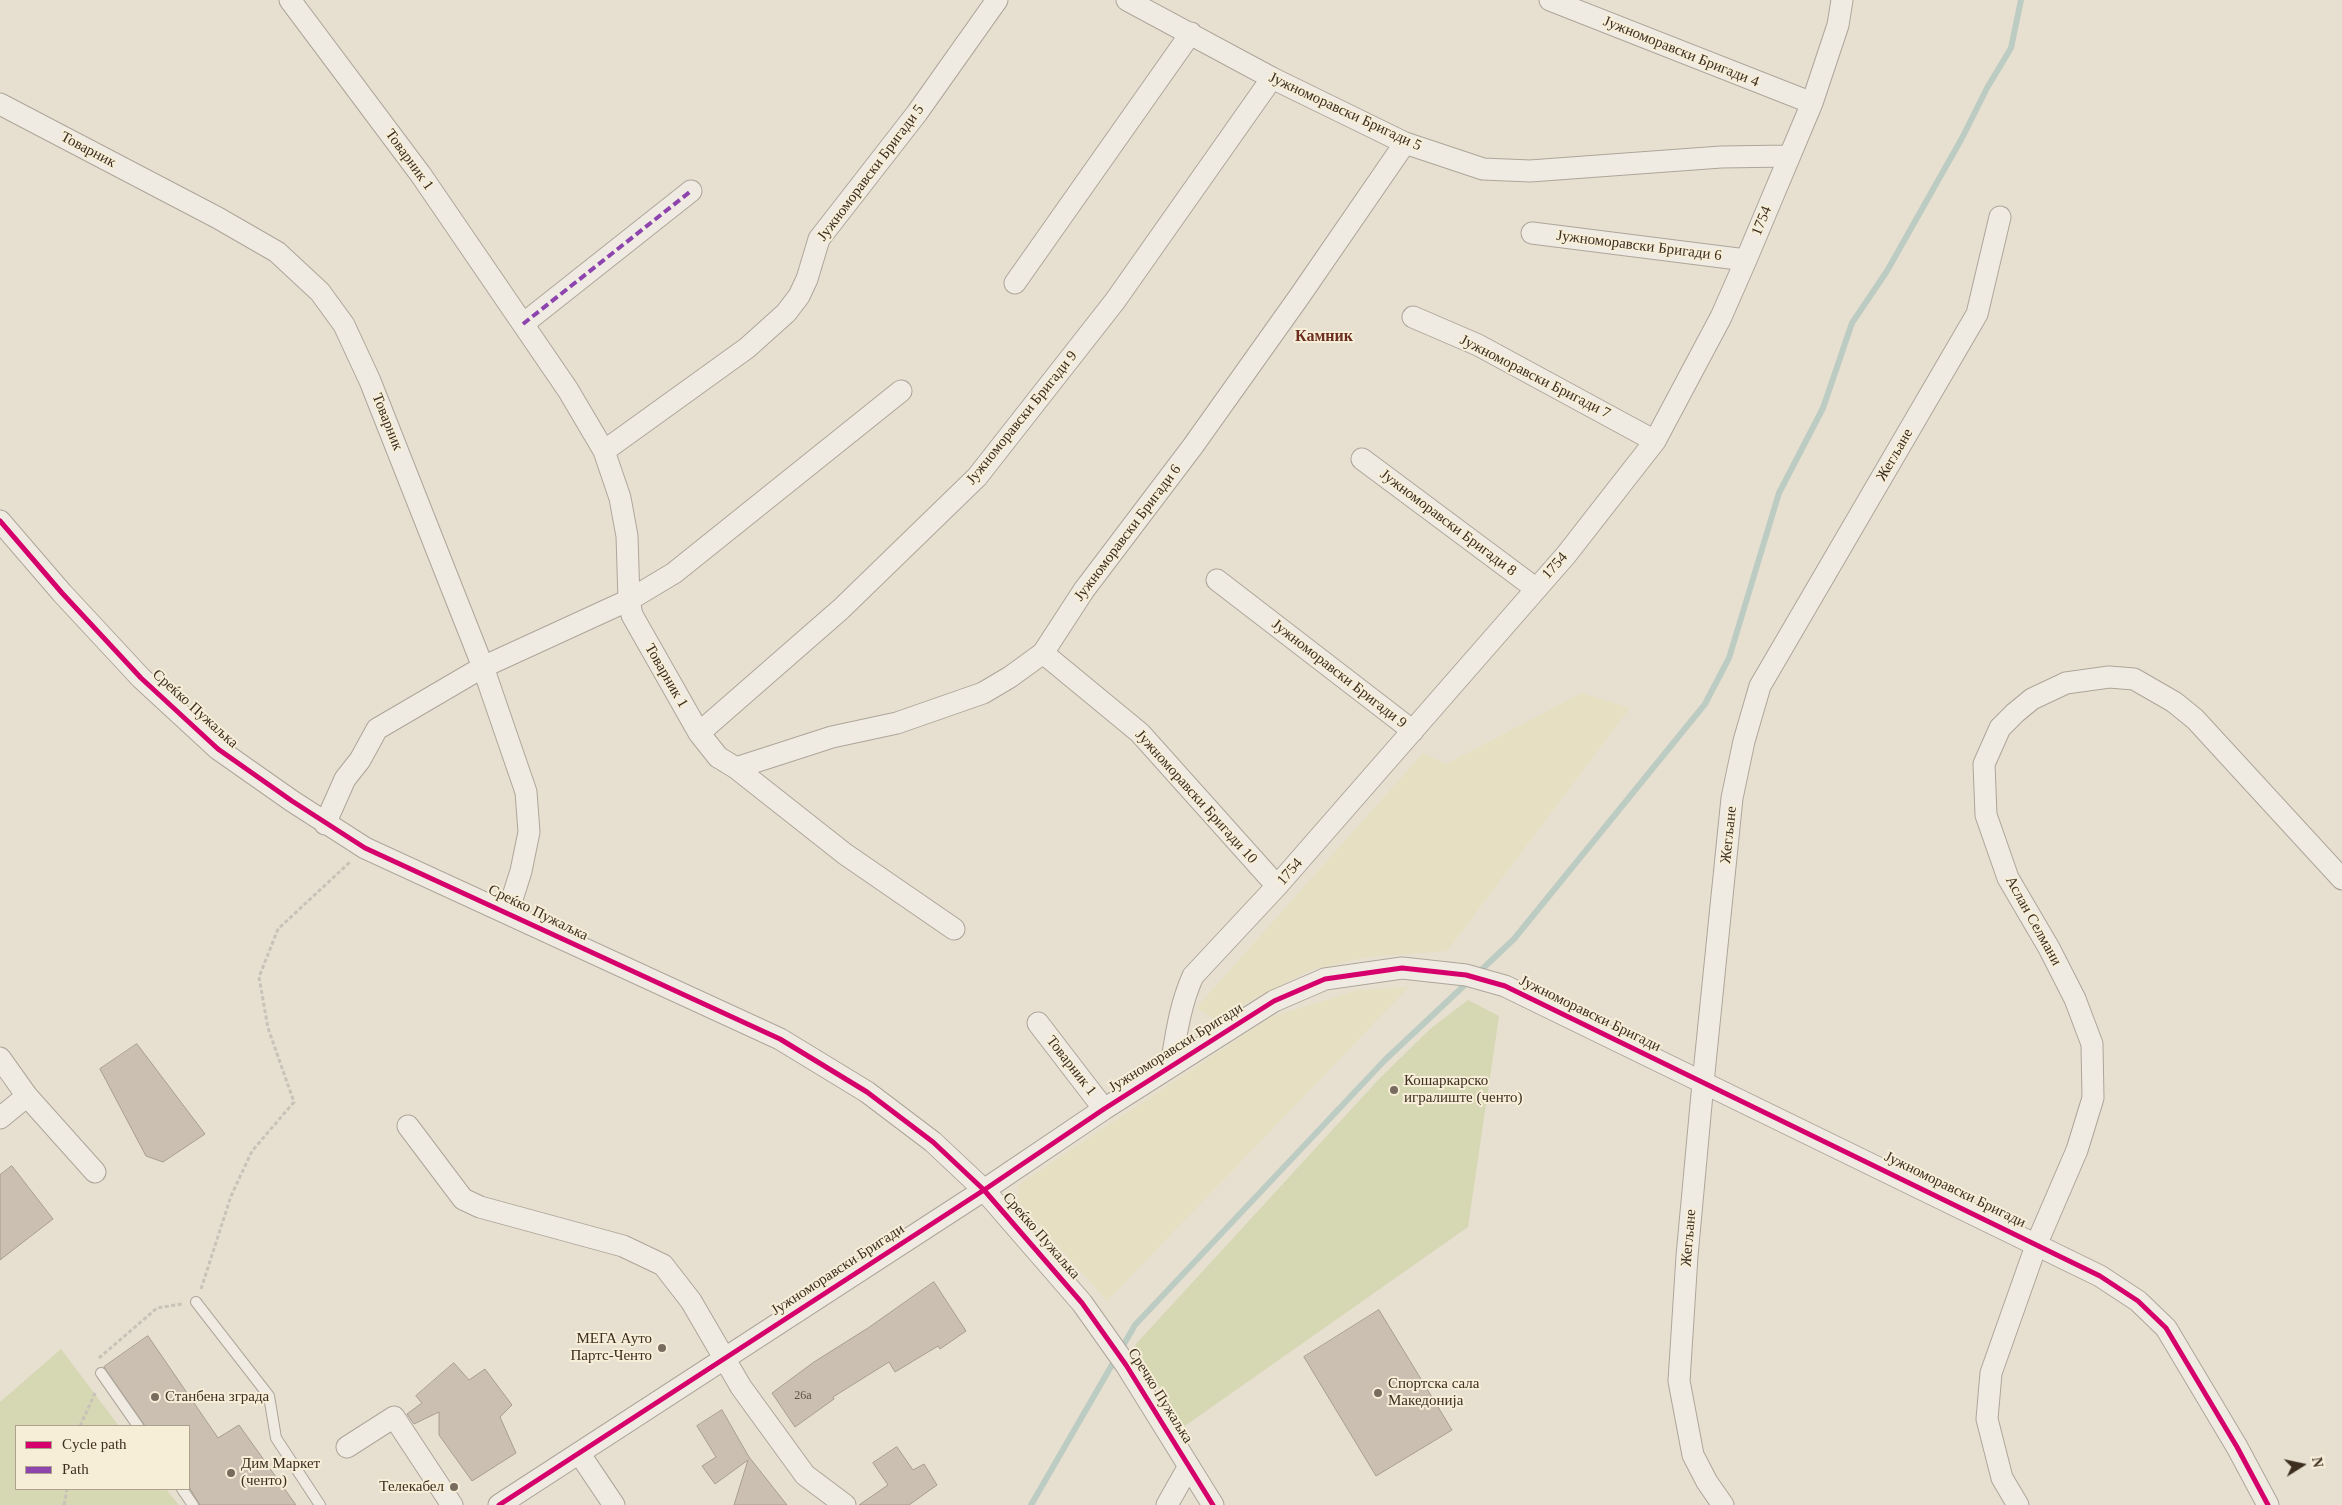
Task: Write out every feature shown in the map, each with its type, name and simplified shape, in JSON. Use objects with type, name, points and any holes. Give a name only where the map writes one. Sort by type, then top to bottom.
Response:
[{"type":"street","name":"Товарник 1","points":[[290,0],[421,175],[568,390],[604,451],[620,498],[627,536],[629,600],[639,630],[699,733],[718,757],[736,768],[845,854],[954,929]]},
{"type":"street","name":"Јужноморавски Бригади 5","points":[[604,451],[747,348],[786,313],[799,296],[807,279],[819,239],[917,113],[997,0]]},
{"type":"street","name":"Јужноморавски Бригади 5","points":[[1127,0],[1272,78],[1405,143],[1483,169],[1530,171],[1721,158],[1788,156]]},
{"type":"street","name":"Јужноморавски Бригади 4","points":[[1550,0],[1812,103]]},
{"type":"street","name":"1754","points":[[1171,1066],[1185,993],[1193,976],[1277,886],[1535,588],[1566,555],[1655,441],[1721,317],[1746,260],[1788,156],[1812,103],[1838,25],[1842,0]]},
{"type":"street","points":[[1016,283],[1191,33]]},
{"type":"street","name":"Јужноморавски Бригади 9","points":[[699,733],[841,609],[977,477],[1115,302],[1272,78]]},
{"type":"street","name":"Товарник","points":[[0,104],[218,218],[277,252],[320,292],[344,325],[370,381],[483,667],[513,747],[526,792],[529,832],[521,871],[508,912]]},
{"type":"street","name":"Јужноморавски Бригади 6","points":[[736,768],[832,737],[898,723],[983,693],[1010,677],[1043,653],[1084,590],[1193,446],[1405,143]]},
{"type":"street","points":[[523,324],[691,190]]},
{"type":"street","name":"Жегљане","points":[[1724,1505],[1707,1482],[1693,1455],[1682,1408],[1679,1381],[1687,1256],[1703,1083],[1732,798],[1744,742],[1760,686],[1977,314],[2000,217]]},
{"type":"street","name":"Јужноморавски Бригади 6","points":[[1532,232],[1746,260]]},
{"type":"street","name":"Јужноморавски Бригади 7","points":[[1413,318],[1478,345],[1655,441]]},
{"type":"street","points":[[325,824],[345,779],[360,760],[377,729],[483,667],[629,600],[674,573],[901,391]]},
{"type":"street","name":"Јужноморавски Бригади 8","points":[[1362,459],[1535,588]]},
{"type":"street","name":"Среќко Пужаљка","points":[[0,521],[62,593],[141,678],[218,748],[325,824],[365,848],[508,912],[566,942],[780,1040],[867,1092],[933,1142],[984,1190],[1082,1303]]},
{"type":"street","name":"Јужноморавски Бригади 9","points":[[1217,580],[1413,731]]},
{"type":"street","name":"Јужноморавски Бригади 10","points":[[1043,653],[1140,733],[1277,886]]},
{"type":"street","name":"Аслан Селмани","points":[[2037,1243],[2077,1150],[2092,1098],[2092,1044],[2075,999],[2058,965],[2008,878],[1986,815],[1984,764],[2000,728],[2032,699],[2066,683],[2108,677],[2134,679],[2174,702],[2195,719],[2342,878]]},
{"type":"street","name":"Јужноморавски Бригади","points":[[499,1505],[984,1190],[1104,1109],[1274,1001],[1325,979],[1402,968],[1466,975],[1505,986],[2037,1243],[2100,1276],[2138,1301],[2166,1328],[2238,1447],[2268,1505]]},
{"type":"street","name":"Товарник 1","points":[[1038,1023],[1104,1109]]},
{"type":"street","points":[[0,1058],[27,1096],[95,1172]]},
{"type":"street","points":[[0,1118],[27,1096]]},
{"type":"street","points":[[408,1126],[463,1198],[480,1207],[623,1246],[663,1266],[691,1301],[741,1387],[805,1475],[845,1505]]},
{"type":"street","name":"Јужноморавски Бригади","points":[[2018,1505],[2002,1478],[1987,1419],[1990,1373],[2037,1243]]},
{"type":"street","name":"Сречко Пужаљка","points":[[1082,1303],[1126,1365],[1213,1505]]},
{"type":"street","points":[[347,1447],[394,1417],[452,1505]]},
{"type":"street","points":[[579,1453],[614,1505]]},
{"type":"street","points":[[1167,1505],[1189,1466]]},
{"type":"lane","points":[[196,1302],[269,1396],[276,1438],[320,1505]]},
{"type":"lane","points":[[101,1373],[137,1425]]},
{"type":"lane","points":[[183,1490],[193,1505]]},
{"type":"path","points":[[101,1373],[98,1358],[157,1308],[196,1302],[231,1196],[252,1151],[294,1102],[268,1028],[259,977],[278,928],[365,848]]},
{"type":"path","points":[[80,1425],[98,1389]]},
{"type":"path","points":[[64,1505],[67,1490]]},
{"type":"shaded area","points":[[1582,693],[1630,708],[1447,951],[1368,957],[1311,970],[1214,1019],[1196,1008],[1423,753],[1446,764]]},
{"type":"shaded area","points":[[1409,987],[1107,1301],[1019,1202],[1018,1185],[1271,1017],[1358,990]]},
{"type":"green space","points":[[1468,1000],[1499,1016],[1468,1227],[1182,1428],[1135,1345],[1379,1079],[1430,1029]]},
{"type":"green space","points":[[61,1349],[118,1425],[15,1425],[15,1490],[167,1490],[179,1505],[0,1505],[0,1402]]},
{"type":"building","points":[[137,1044],[205,1134],[163,1162],[146,1156],[100,1069]]},
{"type":"building","points":[[12,1166],[53,1219],[0,1260],[0,1175]]},
{"type":"building","points":[[934,1282],[966,1331],[940,1349],[938,1346],[895,1372],[889,1362],[833,1397],[834,1399],[795,1427],[772,1393],[814,1362],[868,1328]]},
{"type":"building","name":"Спортска сала Македонија","points":[[1379,1310],[1452,1430],[1376,1476],[1304,1357]]},
{"type":"building","points":[[148,1336],[218,1438],[239,1425],[296,1505],[200,1505],[190,1489],[190,1425],[144,1425],[104,1367]]},
{"type":"building","points":[[454,1363],[469,1380],[485,1369],[512,1405],[500,1417],[516,1453],[472,1481],[439,1435],[439,1412],[414,1424],[407,1414],[422,1403],[416,1396]]},
{"type":"building","points":[[722,1410],[749,1457],[787,1505],[734,1505],[748,1460],[715,1484],[702,1466],[716,1457],[697,1426]]},
{"type":"building","points":[[897,1447],[913,1470],[924,1464],[937,1485],[909,1505],[859,1505],[888,1485],[873,1463]]},
{"type":"waterway","points":[[1477,974],[1514,939],[1705,704],[1729,658],[1779,493],[1823,408],[1852,323],[1887,271],[1962,138],[1987,88],[2011,48],[2021,0]]},
{"type":"waterway","points":[[1031,1505],[1135,1325],[1385,1060],[1470,980]]},
{"type":"marked path","points":[[523,324],[691,191]]},
{"type":"cycle path","points":[[0,521],[62,593],[141,678],[218,749],[292,801],[365,848],[780,1039],[867,1092],[933,1142],[984,1190],[1082,1303],[1126,1365],[1213,1505]]},
{"type":"cycle path","points":[[499,1505],[984,1190],[1104,1109],[1274,1001],[1325,979],[1402,968],[1466,975],[1505,986],[2100,1276],[2138,1301],[2166,1328],[2237,1447],[2268,1505]]},
{"type":"place","name":"Кошаркарско игралиште (ченто)","points":[[1394,1090]]},
{"type":"place","name":"МЕГА Ауто Партс-Ченто","points":[[662,1348]]},
{"type":"place","name":"Спортска сала Македонија","points":[[1378,1393]]},
{"type":"place","name":"Станбена зграда","points":[[155,1397]]},
{"type":"place","name":"Дим Маркет (ченто)","points":[[231,1473]]},
{"type":"place","name":"Телекабел","points":[[454,1487]]},
{"type":"district","name":"Камник","points":[[1324,337]]}]
